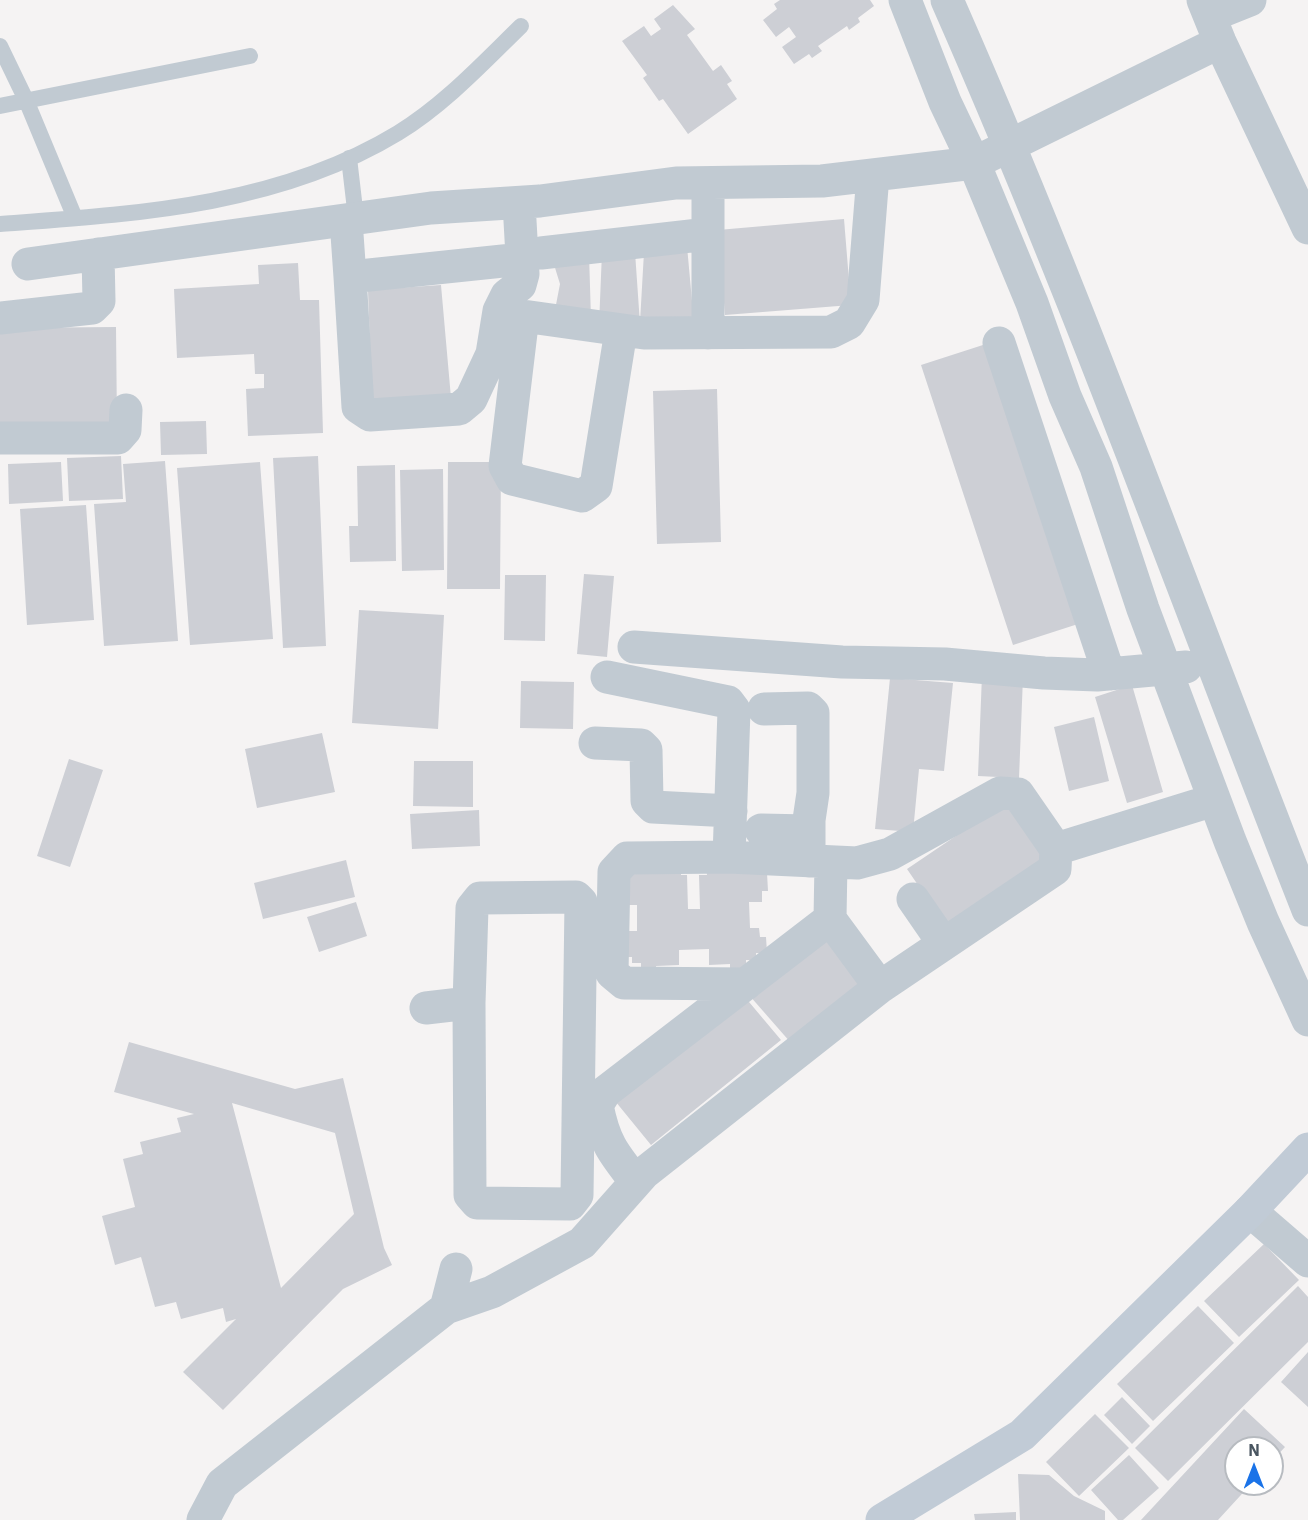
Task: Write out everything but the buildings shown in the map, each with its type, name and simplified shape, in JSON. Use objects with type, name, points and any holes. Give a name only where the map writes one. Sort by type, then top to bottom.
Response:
[{"type":"street","points":[[905,0],[945,102],[974,163],[1032,303],[1065,396],[1096,467],[1165,670],[1214,800],[1263,922],[1308,1020]]},
{"type":"street","points":[[947,0],[1011,144],[1114,400],[1308,910]]},
{"type":"street","points":[[28,264],[431,208],[530,202],[676,183],[822,181],[974,163],[1011,144],[1211,19],[1250,0]]},
{"type":"street","points":[[1211,19],[1308,228]]},
{"type":"street","points":[[523,316],[644,333],[831,332],[849,323],[863,300],[873,175]]},
{"type":"street","points":[[708,183],[708,333]]},
{"type":"street","points":[[530,202],[532,256],[540,274],[523,316],[505,466],[512,479],[582,496],[596,486],[621,331]]},
{"type":"street","points":[[351,219],[350,277],[358,407],[370,414],[459,409],[471,399],[492,354],[499,311],[507,295],[520,285],[532,256]]},
{"type":"street","points":[[350,277],[708,234]]},
{"type":"street","points":[[0,318],[92,308],[99,301],[98,254]]},
{"type":"street","points":[[999,343],[1109,674]]},
{"type":"street","points":[[0,438],[118,438],[125,430],[126,410]]},
{"type":"street","points":[[634,646],[842,662],[945,664],[1044,673],[1109,674],[1165,670],[1213,663]]},
{"type":"street","points":[[607,677],[728,702],[734,710],[729,857]]},
{"type":"street","points":[[765,709],[808,708],[813,713],[816,851],[830,919],[880,987]]},
{"type":"street","points":[[595,743],[641,745],[646,750],[647,801],[653,807],[731,811]]},
{"type":"street","points":[[203,1520],[222,1484],[446,1308],[492,1292],[582,1243],[636,1182],[880,987],[1056,869],[1056,849],[1018,794],[1000,793],[890,854],[857,863],[816,851],[761,830]]},
{"type":"street","points":[[1056,849],[1214,800]]},
{"type":"street","points":[[746,984],[624,984],[612,973],[614,872],[627,858],[729,857],[816,851]]},
{"type":"street","points":[[576,897],[581,902],[577,1195],[570,1204],[477,1203],[470,1195],[469,1003],[472,908],[480,898],[576,897]]},
{"type":"street","points":[[913,899],[944,944]]},
{"type":"street","points":[[636,1182],[609,1148],[597,1105],[605,1092],[830,919]]},
{"type":"street","points":[[426,1008],[469,1003]]},
{"type":"street","points":[[882,1520],[1022,1435],[1250,1211],[1308,1149]]},
{"type":"street","points":[[1250,1211],[1308,1261]]},
{"type":"street","points":[[446,1308],[456,1269]]},
{"type":"lane","points":[[0,224],[187,207],[288,183],[348,158],[399,132],[451,93],[521,26]]},
{"type":"lane","points":[[0,46],[26,100],[75,218]]},
{"type":"lane","points":[[0,106],[250,56]]},
{"type":"lane","points":[[348,158],[351,219]]}]
